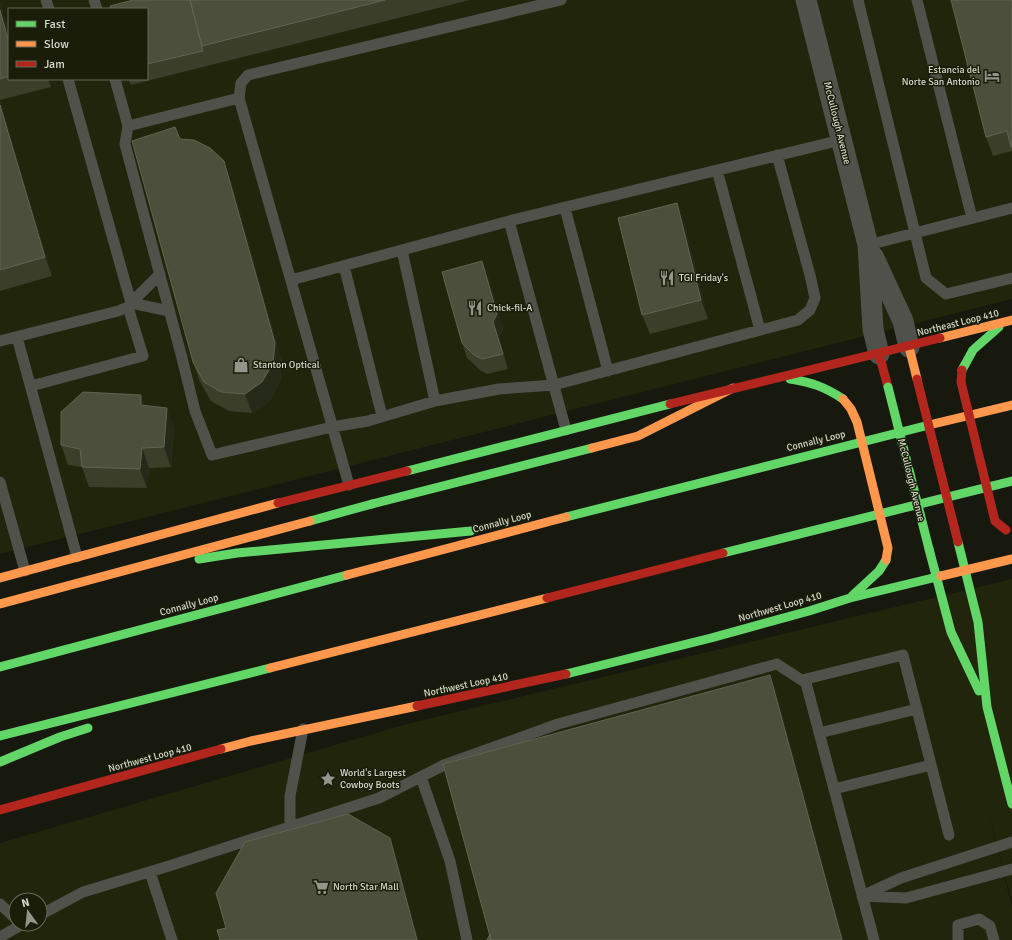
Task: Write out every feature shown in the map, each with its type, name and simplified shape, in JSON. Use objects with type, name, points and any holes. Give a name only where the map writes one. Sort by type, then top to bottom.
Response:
[{"type":"main road","name":"Northeast Loop 410","points":[[909,347],[1008,321]]},
{"type":"main road","points":[[1008,321],[972,350],[966,358],[962,370],[961,382],[996,521],[1009,532]]},
{"type":"main road","points":[[0,578],[224,517],[349,485],[733,388],[909,347]]},
{"type":"main road","name":"McCullough Avenue","points":[[909,347],[978,622],[987,707],[1012,804]]},
{"type":"main road","name":"McCullough Avenue","points":[[879,354],[951,632],[987,707]]},
{"type":"main road","points":[[780,378],[816,383],[829,389],[844,399],[857,422],[888,548],[886,560],[879,571],[850,598]]},
{"type":"main road","points":[[0,604],[372,504],[638,436],[733,388]]},
{"type":"main road","name":"Connally Loop","points":[[0,667],[534,525],[813,453],[1012,405]]},
{"type":"main road","points":[[0,736],[259,672],[1012,481]]},
{"type":"main road","points":[[13,591],[237,553],[534,525]]},
{"type":"main road","points":[[936,576],[1012,559]]},
{"type":"main road","name":"Northwest Loop 410","points":[[0,810],[251,741],[566,674],[711,638],[850,598],[936,576]]},
{"type":"main road","points":[[148,708],[259,672]]},
{"type":"main road","points":[[0,762],[60,737],[96,725]]},
{"type":"street","name":"McCullough Avenue","points":[[806,0],[868,245],[903,321],[909,347]]},
{"type":"street","name":"McCullough Avenue","points":[[868,245],[873,329],[879,354]]},
{"type":"lane","points":[[349,485],[239,98],[241,84],[248,75],[561,0]]},
{"type":"lane","points":[[858,0],[926,278],[946,294],[1012,278]]},
{"type":"lane","points":[[917,0],[972,218]]},
{"type":"lane","points":[[31,386],[144,356],[68,80]]},
{"type":"lane","points":[[116,80],[128,126],[125,144],[195,411],[212,455],[332,427],[368,421],[435,401],[499,388],[554,385],[798,320],[810,310],[815,298],[777,156]]},
{"type":"lane","points":[[128,126],[239,98]]},
{"type":"lane","points":[[291,280],[509,221],[841,140]]},
{"type":"lane","points":[[717,170],[760,330]]},
{"type":"lane","points":[[565,208],[608,371]]},
{"type":"lane","points":[[868,245],[1012,208]]},
{"type":"lane","points":[[509,221],[566,430]]},
{"type":"lane","points":[[402,250],[435,401]]},
{"type":"lane","points":[[344,266],[382,416]]},
{"type":"lane","points":[[0,341],[118,311],[130,305],[160,274]]},
{"type":"lane","points":[[130,305],[170,311]]},
{"type":"lane","points":[[17,337],[76,557]]},
{"type":"lane","points":[[0,482],[25,571]]},
{"type":"lane","points":[[802,680],[903,655],[949,835]]},
{"type":"lane","points":[[48,911],[83,892],[150,872],[379,798],[444,765],[558,724],[777,664],[806,683],[874,940]]},
{"type":"lane","points":[[819,733],[917,709]]},
{"type":"lane","points":[[290,827],[290,796],[303,729]]},
{"type":"lane","points":[[834,789],[930,765]]},
{"type":"lane","points":[[421,777],[450,861],[467,940]]},
{"type":"lane","points":[[862,896],[900,878],[1012,842]]},
{"type":"lane","points":[[862,896],[906,898],[1012,870]]},
{"type":"lane","points":[[150,872],[172,940]]},
{"type":"lane","points":[[0,904],[8,912]]},
{"type":"lane","points":[[958,940],[958,925],[979,919],[990,926],[994,940]]},
{"type":"shaded area","points":[[0,0],[1012,0],[1012,299],[0,554]]},
{"type":"shaded area","points":[[1012,579],[1012,903],[987,807],[1012,907],[1012,940],[0,940],[0,843],[407,724]]},
{"type":"building","points":[[133,0],[190,0],[203,51],[148,64],[148,8],[111,8],[110,6]]},
{"type":"building","points":[[190,0],[385,0],[202,46]]},
{"type":"building","name":"Estancia del Norte San Antonio","points":[[951,0],[1012,0],[1012,147],[1007,131],[986,137]]},
{"type":"building","points":[[0,10],[8,39],[8,76],[0,79]]},
{"type":"building","points":[[0,105],[45,257],[0,270]]},
{"type":"building","points":[[175,127],[180,139],[194,140],[210,148],[224,161],[275,343],[273,363],[262,382],[245,394],[221,392],[204,382],[193,362],[132,141]]},
{"type":"building","name":"TGI Friday's","points":[[677,203],[701,300],[642,315],[618,218]]},
{"type":"building","name":"Chick-fil-A","points":[[482,261],[497,314],[493,322],[503,354],[482,359],[474,355],[462,343],[442,272]]},
{"type":"building","points":[[83,392],[141,395],[141,405],[167,408],[164,447],[142,448],[140,469],[82,467],[80,449],[61,445],[61,412]]},
{"type":"building","points":[[770,675],[842,940],[491,940],[443,764]]},
{"type":"building","name":"North Star Mall","points":[[348,814],[390,838],[417,940],[220,940],[217,930],[226,928],[216,893],[245,842]]},
{"type":"building","points":[[490,934],[491,940],[487,940]]},
{"type":"traffic: fast","points":[[962,370],[973,350],[999,327]]},
{"type":"traffic: fast","points":[[790,379],[818,386],[843,399]]},
{"type":"traffic: fast","points":[[888,387],[929,549]]},
{"type":"traffic: fast","points":[[407,471],[670,404]]},
{"type":"traffic: fast","points":[[566,517],[929,425]]},
{"type":"traffic: fast","points":[[372,504],[592,448]]},
{"type":"traffic: fast","points":[[723,553],[1012,481]]},
{"type":"traffic: fast","points":[[310,521],[372,504]]},
{"type":"traffic: fast","points":[[199,559],[237,553],[471,531]]},
{"type":"traffic: fast","points":[[958,542],[978,622],[987,707],[1012,804]]},
{"type":"traffic: fast","points":[[929,549],[951,632],[979,691]]},
{"type":"traffic: fast","points":[[852,596],[879,571],[886,560]]},
{"type":"traffic: fast","points":[[0,667],[347,575]]},
{"type":"traffic: fast","points":[[566,674],[711,638],[850,598],[941,576]]},
{"type":"traffic: fast","points":[[0,736],[270,668]]},
{"type":"traffic: fast","points":[[0,762],[60,737],[88,728]]},
{"type":"traffic: slow","points":[[940,338],[1012,320]]},
{"type":"traffic: slow","points":[[909,347],[917,379]]},
{"type":"traffic: slow","points":[[592,448],[638,436],[733,388]]},
{"type":"traffic: slow","points":[[843,399],[851,409],[857,422],[888,548],[886,560]]},
{"type":"traffic: slow","points":[[929,425],[1012,405]]},
{"type":"traffic: slow","points":[[0,578],[278,503]]},
{"type":"traffic: slow","points":[[347,575],[566,517]]},
{"type":"traffic: slow","points":[[0,604],[310,521]]},
{"type":"traffic: slow","points":[[941,576],[1012,559]]},
{"type":"traffic: slow","points":[[270,668],[547,598]]},
{"type":"traffic: slow","points":[[221,749],[251,741],[417,706]]},
{"type":"traffic: jam","points":[[670,404],[940,338]]},
{"type":"traffic: jam","points":[[879,354],[888,387]]},
{"type":"traffic: jam","points":[[962,370],[961,382],[995,521],[1006,530]]},
{"type":"traffic: jam","points":[[917,379],[958,542]]},
{"type":"traffic: jam","points":[[278,503],[407,471]]},
{"type":"traffic: jam","points":[[547,598],[723,553]]},
{"type":"traffic: jam","points":[[417,706],[566,674]]},
{"type":"traffic: jam","points":[[0,810],[221,749]]},
{"type":"place","name":"Estancia del Norte San Antonio","points":[[992,76]]},
{"type":"place","name":"TGI Friday's","points":[[667,278]]},
{"type":"place","name":"Chick-fil-A","points":[[475,308]]},
{"type":"place","name":"Stanton Optical","points":[[241,365]]},
{"type":"place","name":"World's Largest Cowboy Boots","points":[[328,779]]},
{"type":"place","name":"North Star Mall","points":[[321,887]]}]
